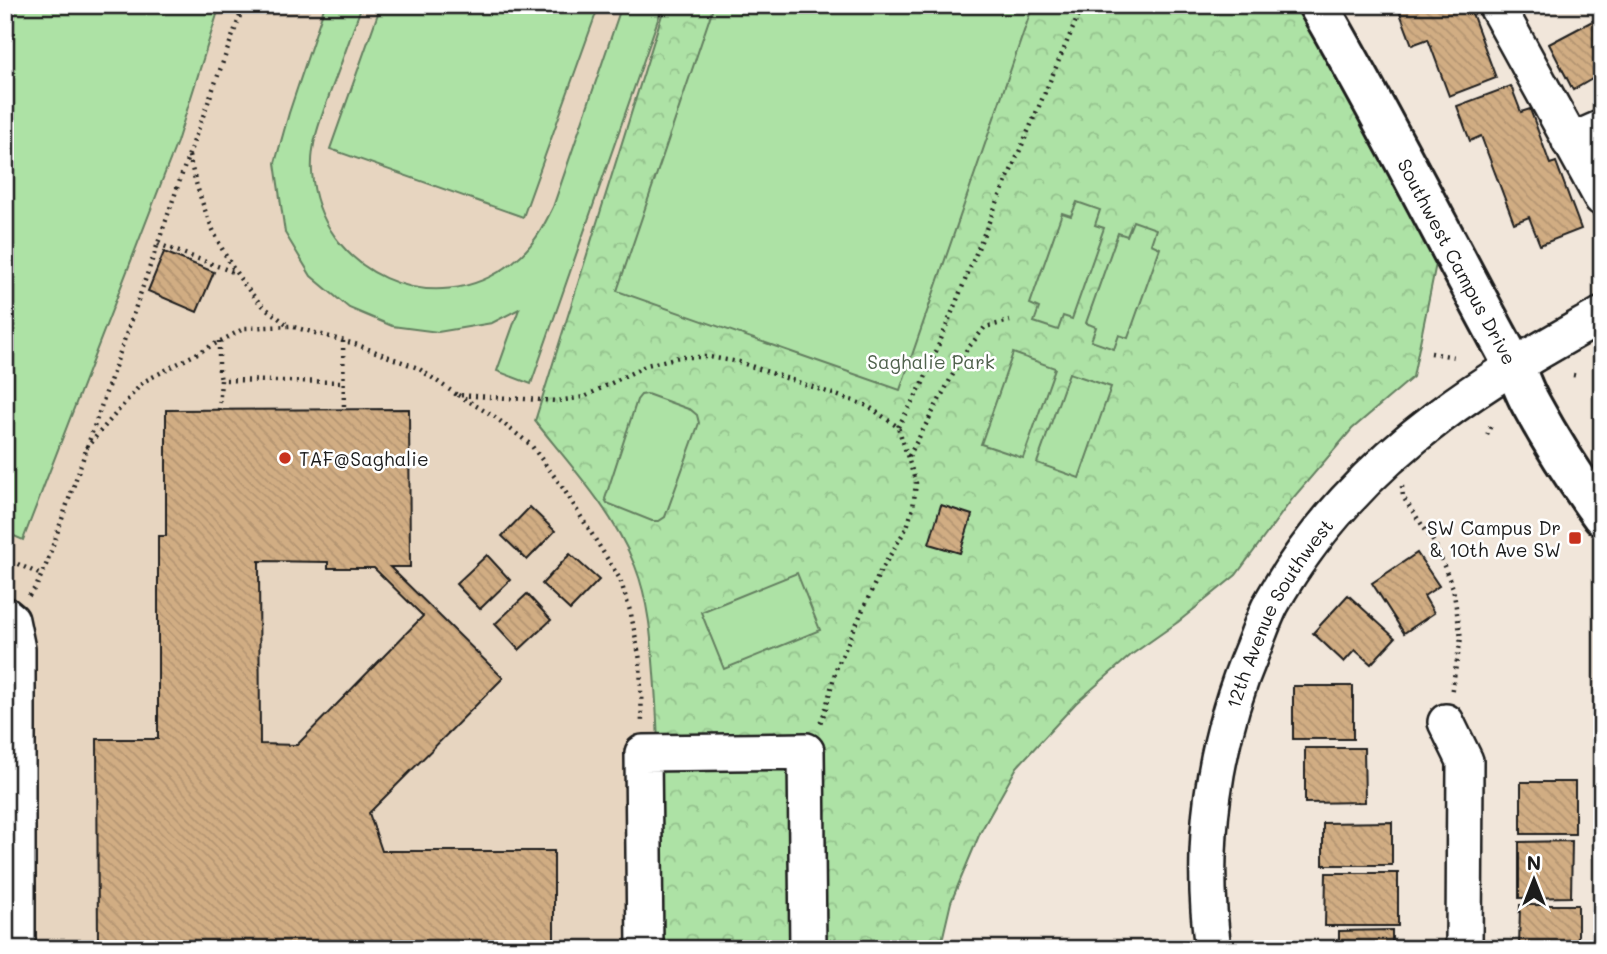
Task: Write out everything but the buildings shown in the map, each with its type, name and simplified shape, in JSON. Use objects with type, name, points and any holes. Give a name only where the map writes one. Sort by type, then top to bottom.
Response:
[{"type":"main road","name":"Southwest Campus Drive","points":[[1318,5],[1368,90],[1555,449],[1602,516]]},
{"type":"street","points":[[1496,5],[1602,198]]},
{"type":"street","points":[[1570,142],[1602,128]]},
{"type":"street","name":"12th Avenue Southwest","points":[[1213,949],[1209,917],[1213,787],[1223,733],[1241,675],[1270,605],[1316,535],[1373,473],[1437,418],[1513,365],[1602,315]]},
{"type":"street","points":[[8,617],[17,649],[15,949]]},
{"type":"street","points":[[1447,722],[1465,761],[1464,949]]},
{"type":"street","points":[[645,949],[643,752],[806,751],[808,949]]},
{"type":"path","points":[[8,617],[37,585],[41,575],[244,5]]},
{"type":"path","points":[[898,427],[923,383],[988,224],[1083,5]]},
{"type":"path","points":[[189,155],[210,225],[237,273],[260,303],[290,326]]},
{"type":"path","points":[[158,244],[237,273]]},
{"type":"path","points":[[909,456],[965,352],[985,327],[1010,321]]},
{"type":"path","points":[[86,448],[143,382],[245,328],[290,326],[343,341],[418,368],[495,417],[531,445],[563,488],[620,579],[631,614],[640,660],[643,752]]},
{"type":"path","points":[[219,341],[219,410]]},
{"type":"path","points":[[343,341],[344,409]]},
{"type":"path","points":[[1431,353],[1455,357]]},
{"type":"path","points":[[457,395],[558,401],[584,397],[646,365],[679,357],[709,357],[739,362],[868,406],[898,427],[909,456],[915,483],[913,508],[907,527],[880,572],[841,656],[825,712],[806,751]]},
{"type":"path","points":[[221,380],[344,382]]},
{"type":"path","points":[[1486,435],[1490,426]]},
{"type":"path","points":[[1418,435],[1400,466],[1403,497],[1434,544],[1453,588],[1461,638],[1447,722]]},
{"type":"path","points":[[5,558],[41,575]]},
{"type":"shaded area","name":"TAF@Saghalie","points":[[5,5],[665,5],[535,421],[595,494],[616,527],[635,567],[646,603],[658,734],[661,949],[5,949]]},
{"type":"green space","points":[[5,5],[220,5],[177,142],[23,540],[5,532]]},
{"type":"green space","points":[[325,5],[362,5],[315,139],[312,172],[319,207],[335,237],[358,261],[386,278],[417,288],[449,289],[482,280],[513,262],[531,244],[553,207],[622,5],[663,5],[531,384],[497,371],[519,309],[492,323],[438,332],[392,326],[349,308],[311,276],[285,233],[275,163]]},
{"type":"green space","points":[[381,5],[599,5],[523,217],[330,149]]},
{"type":"green space","name":"Saghalie Park","points":[[665,5],[1318,5],[1442,234],[1413,377],[1352,429],[1293,498],[1236,575],[1178,622],[1131,655],[1076,703],[1017,767],[980,833],[951,902],[940,949],[661,949],[657,720],[651,641],[644,595],[635,566],[615,527],[591,490],[535,421]]},
{"type":"green space","points":[[714,5],[1033,5],[900,390],[617,291]]},
{"type":"green space","points":[[1077,202],[1100,210],[1095,225],[1104,228],[1072,319],[1063,316],[1058,330],[1034,322],[1039,308],[1030,304],[1062,213],[1071,216]]},
{"type":"green space","points":[[1133,221],[1156,229],[1151,244],[1160,248],[1128,338],[1119,335],[1114,349],[1091,341],[1096,327],[1086,323],[1118,233],[1127,236]]},
{"type":"green space","points":[[1013,353],[1055,368],[1023,458],[981,444]]},
{"type":"green space","points":[[1069,373],[1111,387],[1079,478],[1037,463]]},
{"type":"green space","points":[[647,394],[691,410],[697,415],[699,423],[665,517],[659,521],[652,521],[607,503],[605,499],[637,400],[641,395]]},
{"type":"green space","points":[[797,573],[820,630],[724,669],[701,612]]},
{"type":"place","name":"TAF@Saghalie","points":[[285,458]]},
{"type":"place","name":"SW Campus Dr & 10th Ave SW","points":[[1575,538]]}]
